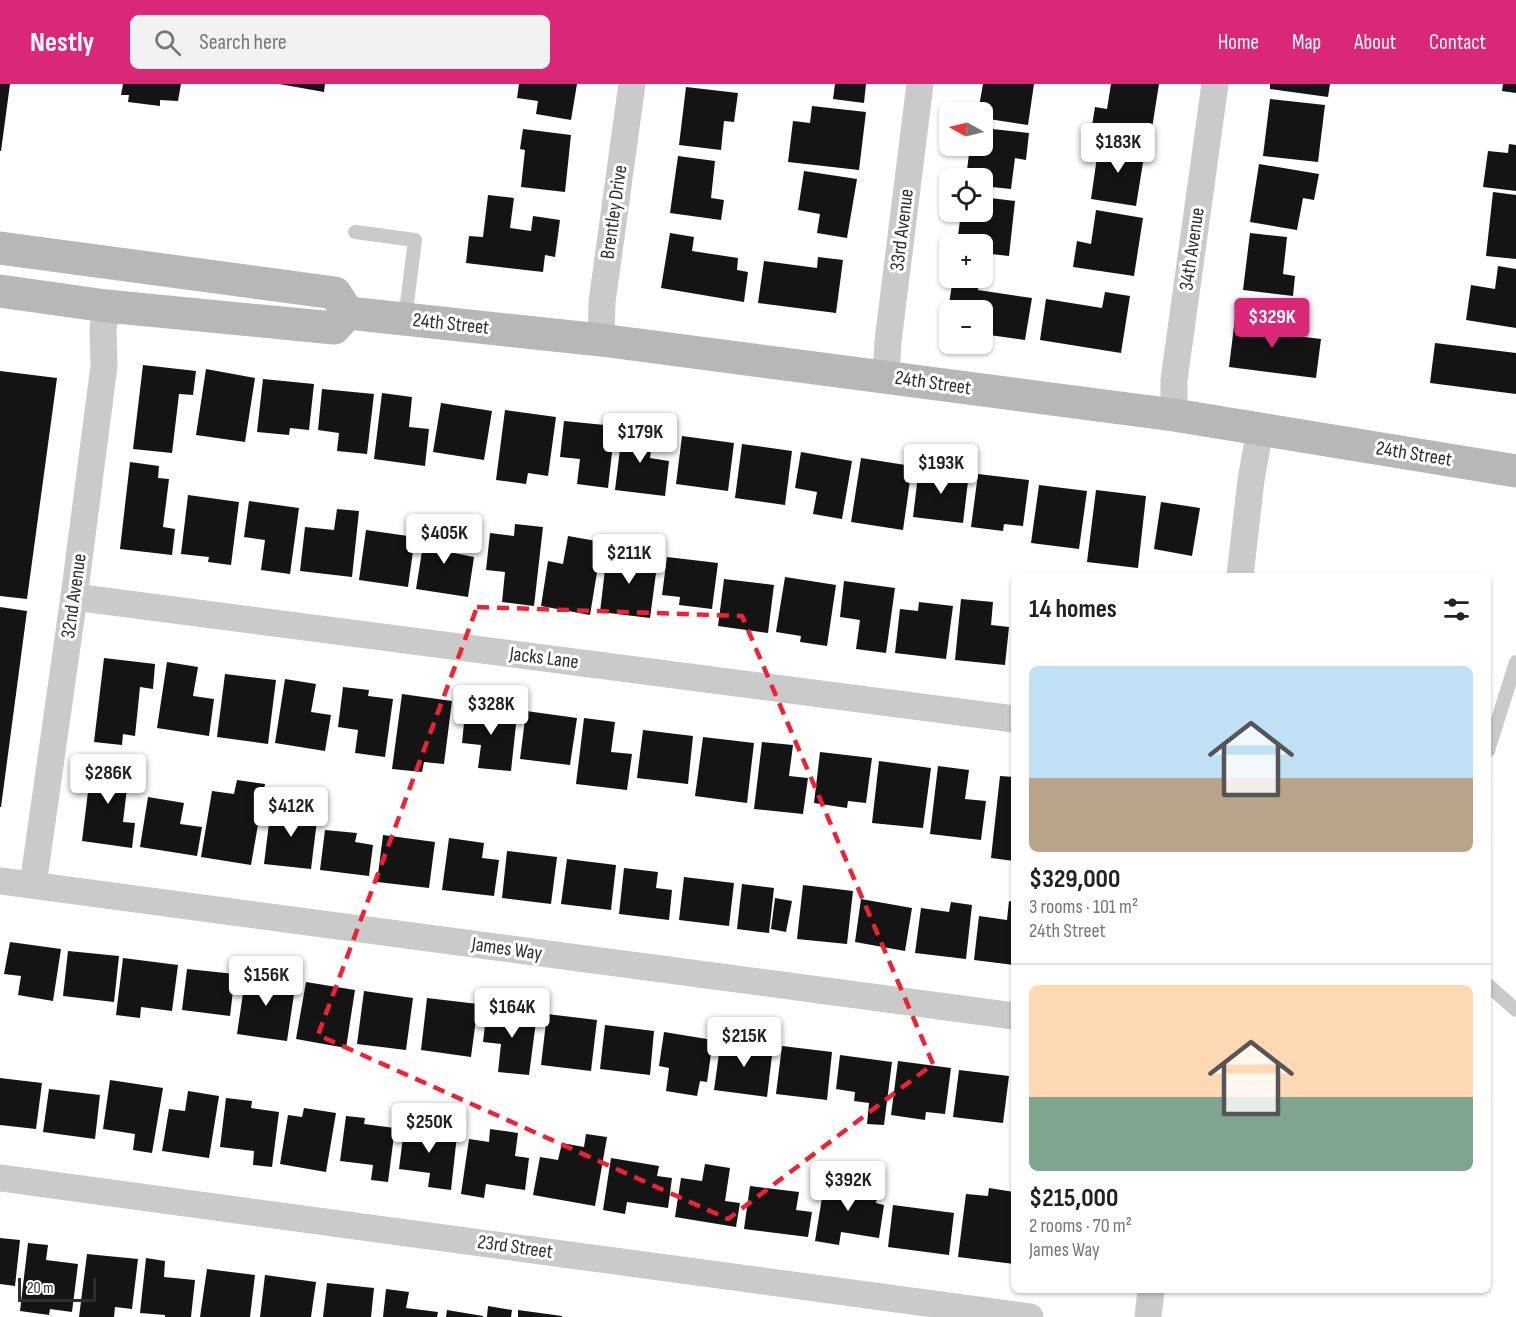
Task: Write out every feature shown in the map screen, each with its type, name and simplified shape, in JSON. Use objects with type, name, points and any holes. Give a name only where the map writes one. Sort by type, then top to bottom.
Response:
[{"type":"street","name":"Brentley Drive","points":[[602,340],[602,302],[632,84]]},
{"type":"street","name":"33rd Avenue","points":[[886,377],[888,341],[920,84]]},
{"type":"street","name":"34th Avenue","points":[[1174,415],[1174,380],[1215,84]]},
{"type":"street","points":[[0,248],[335,293],[348,313],[334,328],[106,306],[0,291]]},
{"type":"street","name":"32nd Avenue","points":[[33,885],[104,366],[103,330],[106,306]]},
{"type":"street","name":"24th Street","points":[[348,313],[602,340],[1174,415],[1516,471]]},
{"type":"street","points":[[1240,573],[1251,480],[1260,430]]},
{"type":"street","name":"Jacks Lane","points":[[74,597],[1011,719]]},
{"type":"street","name":"James Way","points":[[0,881],[1011,1016]]},
{"type":"street","name":"23rd Street","points":[[0,1178],[1030,1317]]},
{"type":"street","points":[[1148,1317],[1151,1293]]},
{"type":"lane","points":[[355,232],[415,240],[405,319]]},
{"type":"lane","points":[[1491,741],[1516,662]]},
{"type":"lane","points":[[1491,988],[1516,1010]]},
{"type":"highlighted area","points":[[477,607],[742,616],[933,1064],[728,1219],[318,1035]]},
{"type":"building","points":[[0,84],[10,84],[1,151],[0,151]]},
{"type":"building","points":[[123,84],[181,84],[178,101],[160,100],[160,106],[128,102],[129,95],[121,95]]},
{"type":"building","points":[[279,84],[325,84],[324,92]]},
{"type":"building","points":[[519,84],[577,84],[571,120],[536,114],[538,101],[517,98]]},
{"type":"building","points":[[835,84],[866,84],[864,103],[833,99]]},
{"type":"building","points":[[983,84],[1034,84],[1028,125],[993,120],[993,102],[980,102]]},
{"type":"building","points":[[1111,84],[1159,84],[1150,141],[1091,132],[1095,107],[1107,109]]},
{"type":"building","points":[[1270,84],[1330,84],[1328,97],[1270,89]]},
{"type":"building","points":[[1503,84],[1516,84],[1516,93],[1502,91]]},
{"type":"building","points":[[686,87],[738,93],[734,122],[724,121],[721,150],[679,145]]},
{"type":"building","points":[[1270,99],[1325,105],[1318,162],[1263,156]]},
{"type":"building","points":[[812,106],[866,112],[859,170],[788,162],[793,121],[810,123]]},
{"type":"building","points":[[523,129],[571,135],[565,192],[521,187],[525,150],[520,149]]},
{"type":"building","points":[[993,129],[1029,133],[1026,160],[1015,158],[1011,189],[993,187],[993,168],[967,168],[969,156],[993,156]]},
{"type":"building","points":[[1099,143],[1145,150],[1136,206],[1091,199]]},
{"type":"building","points":[[1509,144],[1516,145],[1516,191],[1483,187],[1488,151],[1508,153]]},
{"type":"building","points":[[678,156],[715,161],[711,198],[724,200],[721,220],[670,213]]},
{"type":"building","points":[[1259,164],[1319,174],[1314,200],[1303,198],[1297,230],[1250,222]]},
{"type":"building","points":[[804,171],[857,179],[847,238],[817,233],[820,214],[798,210]]},
{"type":"building","points":[[1493,192],[1516,195],[1516,259],[1486,256]]},
{"type":"building","points":[[488,195],[514,198],[510,228],[531,231],[533,216],[560,220],[555,257],[545,255],[543,272],[466,263],[469,236],[483,237]]},
{"type":"building","points":[[993,198],[1015,201],[1009,256],[993,254],[993,234],[958,234],[960,222],[993,222]]},
{"type":"building","points":[[1096,210],[1143,218],[1134,276],[1073,267],[1077,241],[1091,244]]},
{"type":"building","points":[[670,233],[694,237],[692,251],[738,258],[737,270],[748,272],[744,302],[661,288]]},
{"type":"building","points":[[1250,233],[1287,237],[1283,274],[1295,276],[1293,296],[1243,290]]},
{"type":"building","points":[[818,257],[843,260],[836,313],[758,303],[764,261],[817,268]]},
{"type":"building","points":[[1498,266],[1516,269],[1516,328],[1466,320],[1471,285],[1495,289]]},
{"type":"building","points":[[951,288],[978,288],[978,290],[1032,298],[1025,340],[993,336],[993,300],[950,300]]},
{"type":"building","points":[[1105,292],[1130,296],[1121,353],[1040,340],[1046,299],[1102,308]]},
{"type":"building","points":[[1236,310],[1265,314],[1263,332],[1321,339],[1316,378],[1229,367]]},
{"type":"building","points":[[1435,343],[1516,353],[1516,394],[1430,383]]},
{"type":"building","points":[[143,365],[196,371],[193,395],[179,394],[172,453],[133,449]]},
{"type":"building","points":[[206,369],[255,378],[245,442],[196,435]]},
{"type":"building","points":[[0,371],[57,378],[27,599],[0,596]]},
{"type":"building","points":[[263,379],[314,384],[309,430],[290,428],[289,435],[257,432]]},
{"type":"building","points":[[322,389],[374,394],[367,454],[337,451],[339,433],[318,430]]},
{"type":"building","points":[[382,393],[412,397],[409,427],[429,429],[425,466],[374,459]]},
{"type":"building","points":[[441,403],[492,411],[484,460],[433,452]]},
{"type":"building","points":[[505,410],[556,417],[548,476],[528,473],[526,484],[496,480]]},
{"type":"building","points":[[564,421],[615,426],[608,488],[577,484],[580,459],[560,457]]},
{"type":"building","points":[[623,425],[654,429],[650,458],[669,461],[665,496],[615,490]]},
{"type":"building","points":[[682,436],[734,443],[728,491],[676,484]]},
{"type":"building","points":[[742,444],[792,451],[785,505],[735,498]]},
{"type":"building","points":[[801,452],[852,461],[842,519],[813,514],[817,492],[795,488]]},
{"type":"building","points":[[861,458],[912,466],[903,530],[851,522]]},
{"type":"building","points":[[130,462],[159,466],[158,478],[169,479],[163,527],[175,529],[172,555],[120,549]]},
{"type":"building","points":[[919,467],[969,473],[963,523],[913,517]]},
{"type":"building","points":[[978,474],[1029,480],[1023,526],[1004,524],[1003,531],[971,527]]},
{"type":"building","points":[[1039,485],[1087,491],[1079,549],[1031,543]]},
{"type":"building","points":[[1096,490],[1146,496],[1138,568],[1087,562]]},
{"type":"building","points":[[188,495],[239,502],[231,565],[208,562],[209,557],[181,554]]},
{"type":"building","points":[[249,501],[299,508],[290,574],[261,570],[265,540],[244,537]]},
{"type":"building","points":[[1161,502],[1200,508],[1192,556],[1154,549]]},
{"type":"building","points":[[337,509],[359,511],[352,577],[300,571],[305,527],[334,530]]},
{"type":"building","points":[[515,524],[543,527],[534,606],[502,602],[505,572],[486,570],[490,533],[514,536]]},
{"type":"building","points":[[426,526],[457,531],[454,553],[474,557],[468,597],[416,589]]},
{"type":"building","points":[[366,530],[415,537],[408,587],[359,580]]},
{"type":"building","points":[[568,536],[602,542],[590,615],[541,606],[548,561],[563,564]]},
{"type":"building","points":[[607,552],[658,558],[650,618],[600,612]]},
{"type":"building","points":[[667,557],[718,563],[712,609],[679,605],[680,597],[662,595]]},
{"type":"building","points":[[785,577],[836,585],[827,646],[800,642],[801,636],[776,632]]},
{"type":"building","points":[[724,579],[774,585],[768,633],[718,626]]},
{"type":"building","points":[[844,581],[895,588],[886,653],[856,649],[860,620],[840,617]]},
{"type":"building","points":[[961,599],[993,602],[991,625],[1009,627],[1005,665],[955,660]]},
{"type":"building","points":[[919,602],[953,606],[946,659],[895,653],[900,609],[918,611]]},
{"type":"building","points":[[0,607],[27,611],[1,807],[0,807]]},
{"type":"building","points":[[104,658],[155,664],[153,689],[140,687],[135,736],[123,734],[122,745],[94,742]]},
{"type":"building","points":[[167,662],[198,667],[193,696],[214,699],[209,736],[157,728]]},
{"type":"building","points":[[225,674],[276,680],[268,744],[217,737]]},
{"type":"building","points":[[285,679],[316,684],[311,712],[331,715],[325,751],[275,743]]},
{"type":"building","points":[[343,687],[369,690],[368,696],[393,699],[385,757],[355,753],[358,730],[338,727]]},
{"type":"building","points":[[402,694],[452,701],[444,764],[424,762],[422,772],[392,769]]},
{"type":"building","points":[[466,703],[493,706],[492,712],[517,715],[511,771],[478,768],[481,745],[462,743]]},
{"type":"building","points":[[526,711],[577,718],[570,765],[520,759]]},
{"type":"building","points":[[584,718],[615,722],[611,752],[632,754],[627,790],[576,784]]},
{"type":"building","points":[[643,730],[693,736],[688,784],[637,778]]},
{"type":"building","points":[[703,737],[754,743],[747,803],[695,796]]},
{"type":"building","points":[[762,742],[793,745],[789,776],[808,778],[803,814],[754,809]]},
{"type":"building","points":[[820,752],[872,758],[866,803],[848,801],[847,808],[814,803]]},
{"type":"building","points":[[92,759],[130,763],[123,822],[135,823],[132,848],[82,841]]},
{"type":"building","points":[[879,761],[931,768],[923,828],[872,823]]},
{"type":"building","points":[[938,766],[969,770],[965,799],[986,801],[981,840],[930,834]]},
{"type":"building","points":[[1000,776],[1011,777],[1011,861],[991,858]]},
{"type":"building","points":[[237,780],[265,784],[251,865],[201,857],[212,791],[234,794]]},
{"type":"building","points":[[148,797],[184,803],[180,824],[202,827],[197,856],[140,847]]},
{"type":"building","points":[[271,807],[318,812],[311,869],[264,864]]},
{"type":"building","points":[[325,830],[357,833],[355,842],[373,845],[369,876],[320,870]]},
{"type":"building","points":[[383,835],[435,842],[429,888],[377,882]]},
{"type":"building","points":[[449,838],[484,843],[482,858],[499,860],[494,896],[442,890]]},
{"type":"building","points":[[507,851],[557,857],[551,904],[502,898]]},
{"type":"building","points":[[567,859],[616,865],[611,910],[561,904]]},
{"type":"building","points":[[624,868],[658,872],[656,888],[672,890],[669,920],[619,914]]},
{"type":"building","points":[[684,877],[734,883],[729,926],[679,920]]},
{"type":"building","points":[[742,884],[774,888],[769,933],[737,929]]},
{"type":"building","points":[[803,885],[853,891],[847,944],[797,939]]},
{"type":"building","points":[[775,898],[792,901],[786,932],[771,929]]},
{"type":"building","points":[[861,899],[912,908],[905,951],[855,942]]},
{"type":"building","points":[[1009,901],[1011,901],[1011,965],[974,960],[979,916],[1007,920]]},
{"type":"building","points":[[951,902],[972,905],[966,959],[915,953],[921,908],[949,912]]},
{"type":"building","points":[[10,942],[61,949],[53,1001],[18,995],[21,976],[4,974]]},
{"type":"building","points":[[68,951],[119,956],[114,1002],[63,996]]},
{"type":"building","points":[[123,958],[178,965],[172,1011],[141,1007],[140,1018],[116,1015]]},
{"type":"building","points":[[187,969],[235,974],[230,1016],[182,1010]]},
{"type":"building","points":[[246,973],[296,981],[287,1041],[237,1034]]},
{"type":"building","points":[[306,982],[355,990],[346,1048],[296,1039]]},
{"type":"building","points":[[364,991],[413,998],[406,1050],[357,1044]]},
{"type":"building","points":[[427,998],[478,1004],[471,1057],[421,1050]]},
{"type":"building","points":[[487,1008],[537,1014],[529,1075],[498,1072],[501,1044],[483,1042]]},
{"type":"building","points":[[547,1014],[597,1020],[591,1071],[541,1065]]},
{"type":"building","points":[[605,1025],[654,1031],[650,1075],[600,1069]]},
{"type":"building","points":[[664,1032],[713,1040],[707,1082],[700,1081],[697,1096],[666,1091],[669,1068],[659,1066]]},
{"type":"building","points":[[721,1039],[773,1047],[767,1097],[714,1090]]},
{"type":"building","points":[[782,1046],[832,1052],[827,1100],[776,1094]]},
{"type":"building","points":[[840,1055],[892,1062],[884,1125],[867,1124],[869,1103],[854,1101],[855,1092],[836,1089]]},
{"type":"building","points":[[898,1061],[951,1068],[945,1114],[926,1112],[925,1120],[891,1115]]},
{"type":"building","points":[[959,1070],[1009,1076],[1003,1123],[953,1117]]},
{"type":"building","points":[[0,1078],[42,1083],[36,1129],[0,1125]]},
{"type":"building","points":[[110,1080],[163,1088],[152,1153],[133,1150],[135,1134],[103,1129]]},
{"type":"building","points":[[49,1089],[100,1095],[95,1139],[43,1132]]},
{"type":"building","points":[[188,1091],[219,1096],[209,1158],[162,1151],[169,1109],[185,1111]]},
{"type":"building","points":[[226,1098],[252,1101],[251,1108],[279,1112],[272,1167],[253,1165],[254,1151],[220,1147]]},
{"type":"building","points":[[304,1108],[336,1113],[326,1172],[280,1164],[288,1115],[302,1117]]},
{"type":"building","points":[[346,1116],[365,1118],[364,1124],[395,1128],[388,1182],[371,1180],[373,1165],[340,1161]]},
{"type":"building","points":[[405,1121],[431,1124],[430,1132],[457,1135],[451,1190],[428,1187],[430,1173],[399,1169]]},
{"type":"building","points":[[490,1129],[518,1133],[515,1156],[529,1158],[525,1190],[486,1184],[484,1198],[461,1194],[469,1139],[489,1142]]},
{"type":"building","points":[[586,1134],[607,1137],[595,1206],[533,1195],[540,1157],[558,1160],[562,1143],[584,1147]]},
{"type":"building","points":[[611,1158],[659,1166],[657,1176],[672,1178],[668,1208],[627,1202],[625,1214],[603,1210]]},
{"type":"building","points":[[705,1164],[730,1168],[725,1201],[740,1203],[736,1227],[675,1217],[681,1178],[702,1181]]},
{"type":"building","points":[[825,1179],[879,1188],[876,1203],[884,1205],[879,1238],[841,1232],[839,1245],[815,1241]]},
{"type":"building","points":[[750,1186],[799,1192],[796,1210],[812,1212],[808,1237],[744,1229]]},
{"type":"building","points":[[989,1188],[1011,1192],[1011,1264],[958,1257],[966,1194],[988,1196]]},
{"type":"building","points":[[893,1205],[954,1213],[949,1255],[888,1247]]},
{"type":"building","points":[[0,1238],[20,1240],[15,1286],[0,1284]]},
{"type":"building","points":[[28,1243],[48,1245],[46,1260],[78,1264],[72,1312],[50,1309],[49,1315],[20,1311]]},
{"type":"building","points":[[87,1254],[138,1259],[132,1309],[115,1307],[114,1317],[79,1317]]},
{"type":"building","points":[[146,1258],[165,1261],[164,1277],[195,1280],[191,1317],[165,1317],[165,1315],[140,1313]]},
{"type":"building","points":[[207,1269],[255,1275],[250,1317],[200,1317]]},
{"type":"building","points":[[265,1275],[316,1282],[311,1317],[260,1317]]},
{"type":"building","points":[[327,1283],[374,1288],[371,1317],[323,1317]]},
{"type":"building","points":[[386,1289],[409,1292],[406,1308],[438,1312],[437,1317],[383,1317]]},
{"type":"building","points":[[488,1306],[512,1310],[511,1317],[487,1317]]},
{"type":"building","points":[[447,1310],[483,1316],[483,1317],[446,1317]]},
{"type":"building","points":[[518,1310],[562,1316],[562,1317],[518,1317]]}]
